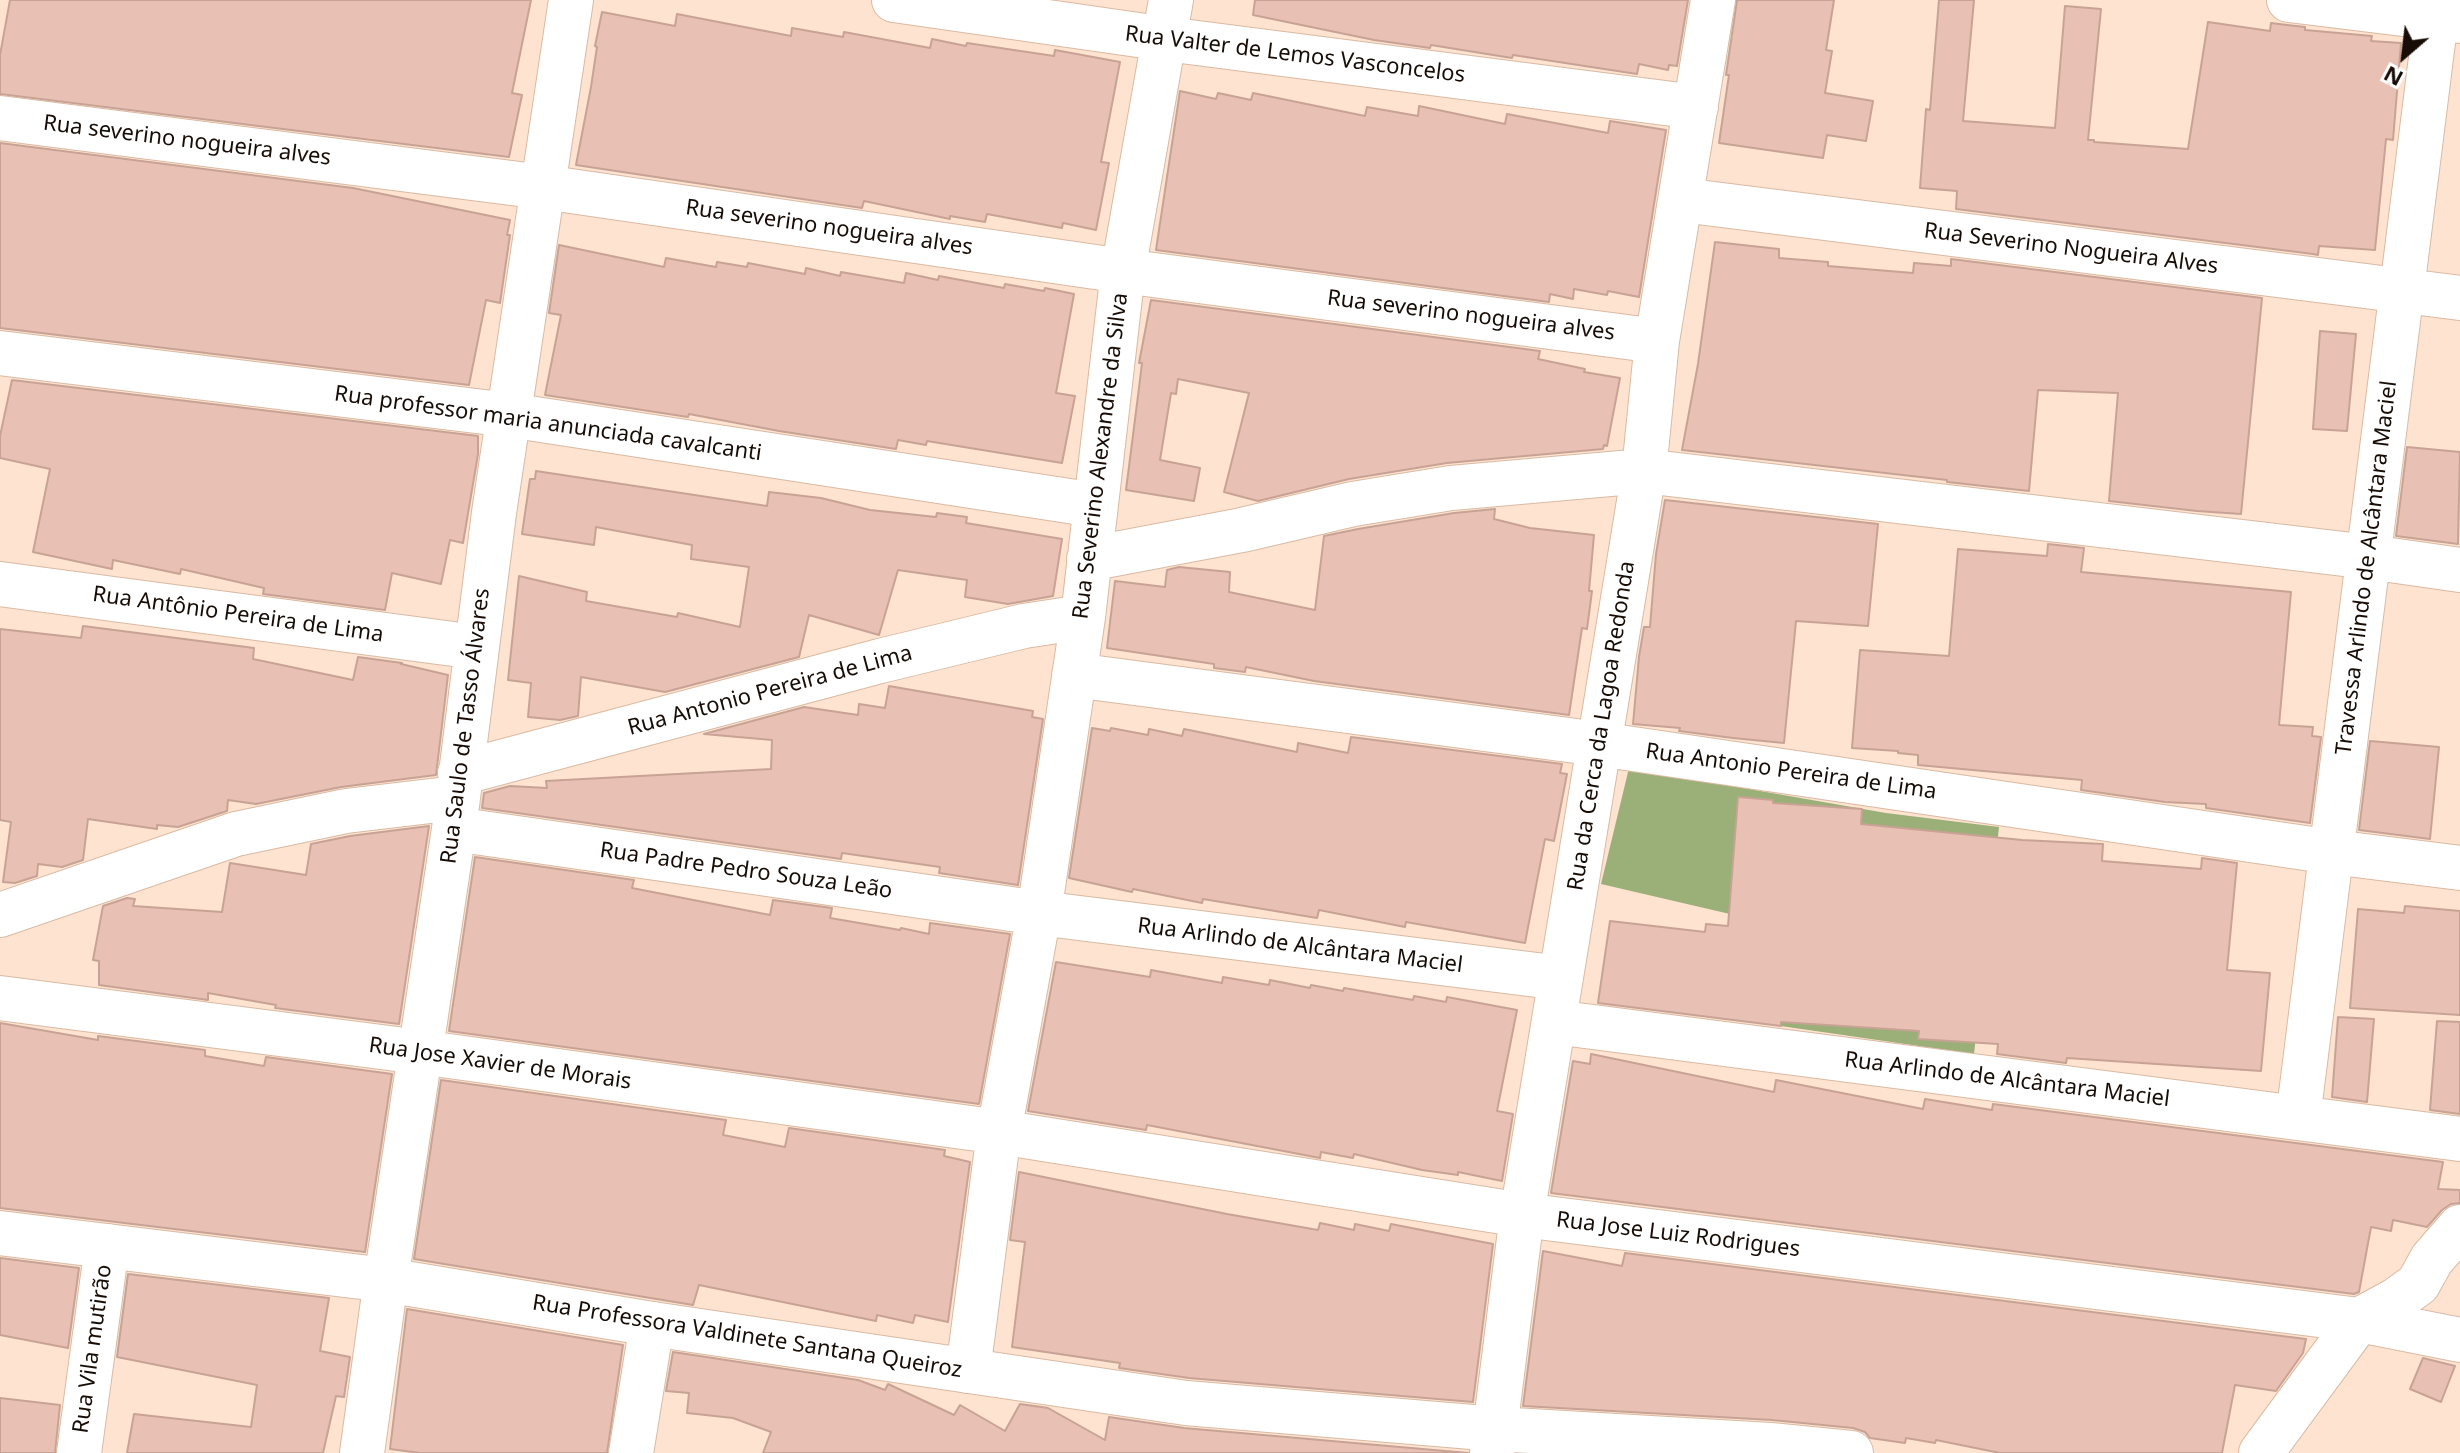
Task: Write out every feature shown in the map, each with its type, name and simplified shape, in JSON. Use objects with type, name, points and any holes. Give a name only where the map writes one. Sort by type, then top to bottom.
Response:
[{"type":"street","name":"Rua Saulo de Tasso Álvares","points":[[362,1453],[571,0]]},
{"type":"street","name":"Rua Valter de Lemos Vasconcelos","points":[[894,0],[1168,19],[1696,107]]},
{"type":"street","name":"Rua da Cerca da Lagoa Redonda","points":[[1494,1441],[1522,1215],[1644,471],[1657,341],[1713,0]]},
{"type":"street","points":[[2289,0],[2448,20]]},
{"type":"street","name":"Rua Severino Alexandre da Silva","points":[[999,1132],[1039,913],[1083,617],[1123,271],[1168,19]]},
{"type":"street","name":"Travessa Arlindo de Alcântara Maciel","points":[[2298,1118],[2402,291],[2448,20]]},
{"type":"street","name":"Rua severino nogueira alves","points":[[0,118],[543,187],[1123,271],[1657,341]]},
{"type":"street","name":"Rua Severino Nogueira Alves","points":[[1682,200],[2460,298]]},
{"type":"street","name":"Rua professor maria anunciada cavalcanti","points":[[0,353],[509,415],[1095,505]]},
{"type":"street","points":[[1089,559],[1381,499],[1451,488],[1644,471],[2460,570]]},
{"type":"street","name":"Rua Antônio Pereira de Lima","points":[[0,584],[476,647]]},
{"type":"street","name":"Rua Antonio Pereira de Lima","points":[[457,800],[866,665],[1024,626],[1083,617]]},
{"type":"street","name":"Rua Antonio Pereira de Lima","points":[[1074,675],[1599,744],[2332,852],[2460,868]]},
{"type":"street","points":[[0,915],[224,838],[346,811],[457,800]]},
{"type":"street","name":"Rua Padre Pedro Souza Leão","points":[[457,800],[1039,913]]},
{"type":"street","name":"Rua Arlindo de Alcântara Maciel","points":[[1039,913],[1561,978]]},
{"type":"street","name":"Rua Jose Xavier de Morais","points":[[0,998],[999,1132]]},
{"type":"street","name":"Rua Arlindo de Alcântara Maciel","points":[[1554,1022],[2460,1139]]},
{"type":"street","points":[[968,1371],[999,1132]]},
{"type":"street","name":"Rua Jose Luiz Rodrigues","points":[[999,1132],[1522,1215],[2359,1320],[2460,1340]]},
{"type":"street","points":[[2261,1453],[2359,1320],[2418,1284],[2432,1259],[2460,1227]]},
{"type":"street","name":"Rua Professora Valdinete Santana Queiroz","points":[[0,1233],[386,1280],[652,1324],[1186,1403],[1494,1441],[1770,1445],[1851,1453]]},
{"type":"street","name":"Rua Vila mutirão","points":[[79,1453],[107,1246]]},
{"type":"street","points":[[631,1453],[652,1324]]},
{"type":"green space","points":[[1629,768],[1886,813],[1999,827],[1974,1054],[1781,1026],[1790,928],[1601,884]]},
{"type":"building","points":[[10,0],[531,0],[512,93],[522,95],[509,157],[0,94],[0,55]]},
{"type":"building","points":[[1255,0],[1688,0],[1677,66],[1669,65],[1668,70],[1639,64],[1637,74],[1513,55],[1512,58],[1431,45],[1430,48],[1374,40],[1253,15]]},
{"type":"building","points":[[1737,0],[1834,0],[1826,50],[1832,51],[1825,93],[1873,101],[1866,141],[1827,135],[1823,158],[1719,143]]},
{"type":"building","points":[[1939,0],[1974,0],[1963,121],[2055,128],[2065,6],[2101,9],[2088,140],[2094,142],[2188,149],[2208,22],[2270,31],[2271,23],[2305,27],[2305,30],[2372,36],[2371,41],[2401,43],[2393,140],[2386,139],[2375,250],[2319,246],[2318,255],[1956,209],[1957,191],[1920,188]]},
{"type":"building","points":[[602,12],[675,26],[677,14],[791,36],[792,28],[843,37],[844,32],[930,48],[932,39],[1054,56],[1055,50],[1120,62],[1101,162],[1109,163],[1096,230],[1063,223],[1062,228],[987,214],[985,222],[950,216],[950,219],[864,201],[862,208],[576,165]]},
{"type":"building","points":[[1180,91],[1216,99],[1218,93],[1251,100],[1253,93],[1365,116],[1367,107],[1418,116],[1419,106],[1505,124],[1507,114],[1608,133],[1610,121],[1666,130],[1639,297],[1574,289],[1573,299],[1550,294],[1549,302],[1156,250]]},
{"type":"building","points":[[0,143],[353,188],[510,220],[500,303],[486,300],[469,385],[0,328]]},
{"type":"building","points":[[1715,242],[1779,249],[1779,258],[1828,262],[1828,266],[1913,273],[1914,263],[1951,266],[1951,259],[2262,298],[2241,514],[2109,501],[2118,393],[2038,390],[2029,491],[1682,450]]},
{"type":"building","points":[[559,245],[664,267],[666,258],[716,267],[717,262],[747,267],[748,263],[805,274],[806,268],[840,276],[841,272],[904,283],[906,273],[938,280],[939,276],[1004,288],[1005,284],[1074,294],[1056,393],[1075,396],[1062,463],[927,441],[926,445],[898,440],[896,449],[689,414],[688,417],[545,395],[561,315],[549,313]]},
{"type":"building","points":[[1151,300],[1540,351],[1538,359],[1620,378],[1607,446],[1604,445],[1603,449],[1447,463],[1349,479],[1258,501],[1224,492],[1249,393],[1178,379],[1176,394],[1171,393],[1160,460],[1200,468],[1194,501],[1126,490],[1142,363],[1139,363]]},
{"type":"building","points":[[2320,331],[2356,334],[2347,431],[2313,429]]},
{"type":"building","points":[[12,380],[478,436],[478,454],[463,543],[450,540],[441,584],[392,573],[385,610],[263,594],[264,588],[181,569],[180,574],[113,560],[112,569],[33,552],[50,469],[0,458],[0,436]]},
{"type":"building","points":[[2407,447],[2460,452],[2458,544],[2396,536]]},
{"type":"building","points":[[536,471],[767,506],[769,492],[821,498],[870,510],[967,517],[966,523],[1062,539],[1053,596],[1008,604],[965,597],[967,580],[898,570],[879,635],[809,615],[799,657],[665,692],[581,677],[578,716],[560,720],[528,717],[531,683],[508,680],[519,576],[587,592],[586,601],[677,617],[678,613],[740,627],[749,567],[691,559],[692,545],[596,527],[594,545],[522,534],[530,479],[535,479]]},
{"type":"building","points":[[1665,500],[1878,524],[1868,626],[1796,621],[1784,743],[1633,724],[1639,657],[1644,627],[1650,627],[1656,554]]},
{"type":"building","points":[[1495,509],[1494,519],[1530,528],[1594,535],[1587,629],[1582,628],[1569,715],[1314,681],[1246,667],[1245,672],[1214,668],[1214,664],[1107,648],[1115,581],[1165,587],[1167,570],[1179,567],[1230,572],[1229,592],[1315,610],[1324,536],[1454,513]]},
{"type":"building","points":[[2048,544],[2084,548],[2081,572],[2291,592],[2279,725],[2313,727],[2312,736],[2321,737],[2310,823],[2206,808],[2206,804],[2165,802],[2081,790],[2082,780],[1918,765],[1918,755],[1852,748],[1860,650],[1949,656],[1958,549],[2047,556]]},
{"type":"building","points":[[83,626],[254,648],[253,659],[353,680],[358,657],[402,663],[448,675],[436,775],[341,787],[256,804],[228,800],[227,811],[178,827],[157,825],[157,829],[88,819],[83,860],[62,867],[38,864],[37,876],[15,883],[3,882],[11,822],[0,820],[0,629],[81,638]]},
{"type":"building","points":[[889,686],[1033,711],[1032,717],[1043,719],[1018,885],[939,873],[940,867],[842,853],[841,859],[482,808],[484,793],[510,786],[547,788],[546,781],[771,769],[772,740],[704,734],[804,707],[858,715],[859,704],[885,708]]},
{"type":"building","points":[[1092,728],[1148,735],[1149,729],[1182,736],[1184,729],[1297,752],[1298,743],[1348,753],[1351,737],[1562,764],[1560,773],[1567,774],[1554,841],[1545,839],[1525,943],[1406,922],[1405,927],[1319,910],[1317,918],[1203,899],[1202,903],[1069,878]]},
{"type":"building","points":[[2370,741],[2439,747],[2430,839],[2359,830]]},
{"type":"building","points":[[1738,797],[1773,800],[1773,803],[1862,809],[1861,824],[2022,840],[2103,844],[2102,861],[2201,869],[2202,858],[2237,863],[2227,970],[2270,973],[2261,1071],[2067,1058],[2066,1063],[1997,1054],[1998,1044],[1918,1039],[1919,1031],[1781,1022],[1781,1026],[1598,1003],[1610,921],[1705,932],[1706,924],[1728,926]]},
{"type":"building","points":[[429,826],[399,1024],[275,1008],[276,1005],[208,993],[208,1000],[99,985],[99,961],[93,960],[103,906],[127,898],[135,899],[133,906],[222,912],[230,863],[306,875],[311,844]]},
{"type":"building","points":[[475,857],[634,880],[632,888],[770,915],[773,900],[832,908],[830,918],[900,930],[929,934],[930,923],[1010,934],[979,1104],[449,1031]]},
{"type":"building","points":[[2405,906],[2460,911],[2460,1015],[2350,1008],[2358,909],[2404,913]]},
{"type":"building","points":[[1056,962],[1150,977],[1151,970],[1222,983],[1223,977],[1269,985],[1270,980],[1310,988],[1311,985],[1343,991],[1344,988],[1413,1000],[1414,996],[1446,1002],[1447,997],[1517,1010],[1497,1111],[1513,1114],[1502,1181],[1458,1172],[1458,1175],[1422,1170],[1354,1154],[1353,1158],[1321,1152],[1320,1158],[1147,1125],[1146,1130],[1028,1111]]},
{"type":"building","points":[[2338,1017],[2374,1019],[2367,1102],[2332,1097]]},
{"type":"building","points":[[2437,1021],[2460,1022],[2460,1114],[2430,1110]]},
{"type":"building","points":[[0,1023],[98,1040],[98,1036],[205,1050],[205,1056],[264,1066],[266,1057],[392,1074],[365,1252],[0,1208]]},
{"type":"building","points":[[1591,1054],[1774,1092],[1776,1080],[1923,1109],[1925,1099],[1992,1110],[1993,1104],[2443,1162],[2438,1189],[2460,1190],[2460,1203],[2442,1210],[2427,1227],[2393,1220],[2391,1231],[2371,1227],[2359,1292],[2354,1294],[1551,1193],[1573,1061],[1590,1064]]},
{"type":"building","points":[[441,1080],[726,1120],[723,1135],[785,1147],[789,1128],[945,1150],[944,1156],[970,1162],[948,1322],[915,1315],[913,1323],[877,1315],[876,1321],[699,1285],[693,1305],[414,1259]]},
{"type":"building","points":[[1019,1172],[1318,1230],[1320,1223],[1354,1230],[1355,1224],[1389,1231],[1391,1224],[1493,1244],[1473,1402],[1189,1378],[1119,1368],[1120,1363],[1012,1347],[1025,1242],[1010,1240]]},
{"type":"building","points":[[1543,1251],[1622,1266],[1625,1253],[2306,1339],[2303,1353],[2276,1391],[2235,1385],[2222,1453],[2000,1453],[1936,1440],[1935,1443],[1906,1438],[1905,1443],[1870,1438],[1865,1432],[1853,1428],[1772,1420],[1523,1406]]},
{"type":"building","points":[[0,1258],[79,1268],[68,1348],[0,1335]]},
{"type":"building","points":[[128,1274],[329,1298],[320,1351],[350,1357],[344,1397],[336,1396],[323,1453],[127,1453],[134,1414],[251,1427],[257,1385],[117,1357]]},
{"type":"building","points":[[407,1309],[623,1345],[607,1453],[420,1453],[390,1449]]},
{"type":"building","points":[[673,1352],[858,1380],[885,1390],[888,1384],[954,1415],[960,1405],[1005,1431],[1020,1404],[1048,1408],[1105,1440],[1109,1417],[1184,1428],[1468,1453],[763,1453],[771,1432],[733,1418],[687,1413],[689,1393],[666,1391]]},
{"type":"building","points":[[2423,1358],[2455,1366],[2441,1402],[2410,1389]]},
{"type":"building","points":[[0,1398],[60,1405],[55,1453],[0,1453]]}]
